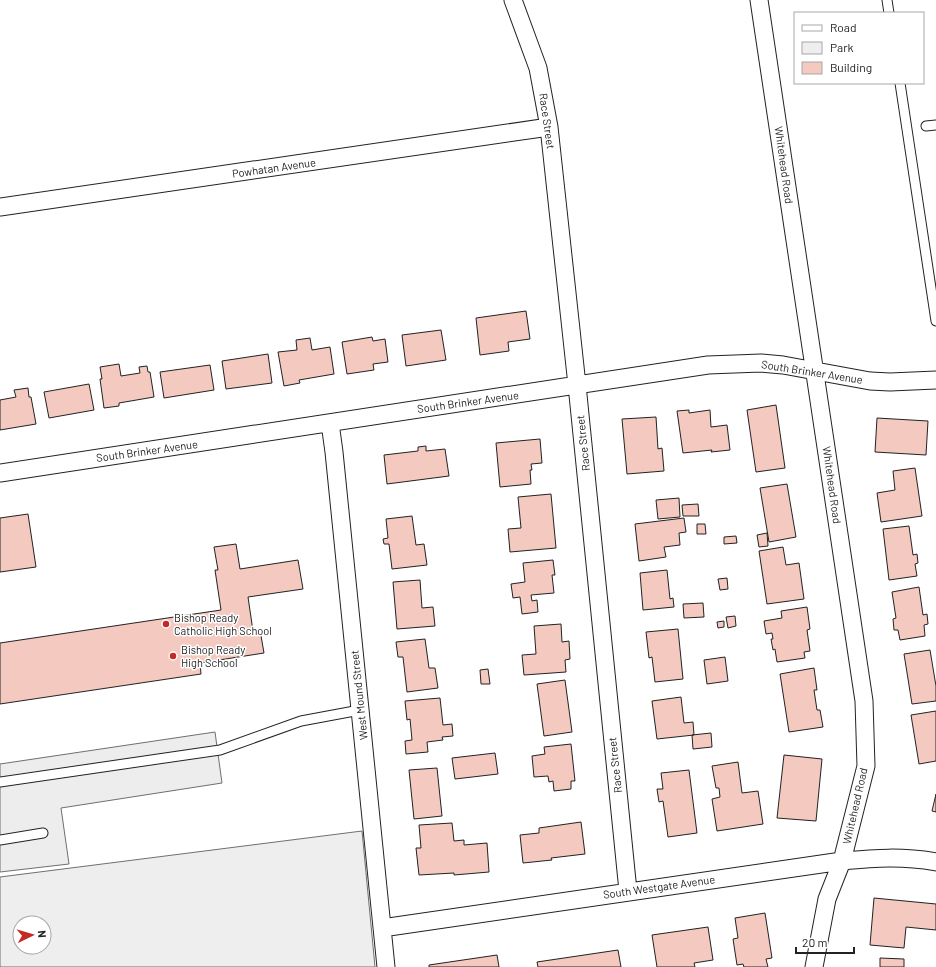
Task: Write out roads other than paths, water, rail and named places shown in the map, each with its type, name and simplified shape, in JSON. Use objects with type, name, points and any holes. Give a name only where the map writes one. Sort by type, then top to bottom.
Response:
[{"type":"street","name":"Race Street","points":[[512,0],[538,68],[548,128],[577,385],[628,891]]},
{"type":"street","name":"Whitehead Road","points":[[759,0],[864,701],[866,766],[842,861],[827,899],[814,967]]},
{"type":"street","name":"Powhatan Avenue","points":[[0,207],[548,128]]},
{"type":"street","name":"South Brinker Avenue","points":[[0,473],[708,365],[761,363],[783,365],[870,381],[890,382],[936,380]]},
{"type":"street","name":"West Mound Street","points":[[330,423],[335,456],[386,967]]},
{"type":"street","name":"South Westgate Avenue","points":[[382,928],[842,861],[883,857],[914,858],[936,862]]},
{"type":"lane","points":[[887,0],[889,12]]},
{"type":"lane","points":[[900,84],[936,321]]},
{"type":"lane","points":[[926,126],[936,125]]},
{"type":"lane","points":[[0,782],[220,750],[301,721],[360,710]]},
{"type":"lane","points":[[0,840],[43,833]]},
{"type":"place","name":"Bishop Ready Catholic High School","points":[[166,624]]},
{"type":"place","name":"Bishop Ready High School","points":[[173,656]]}]
